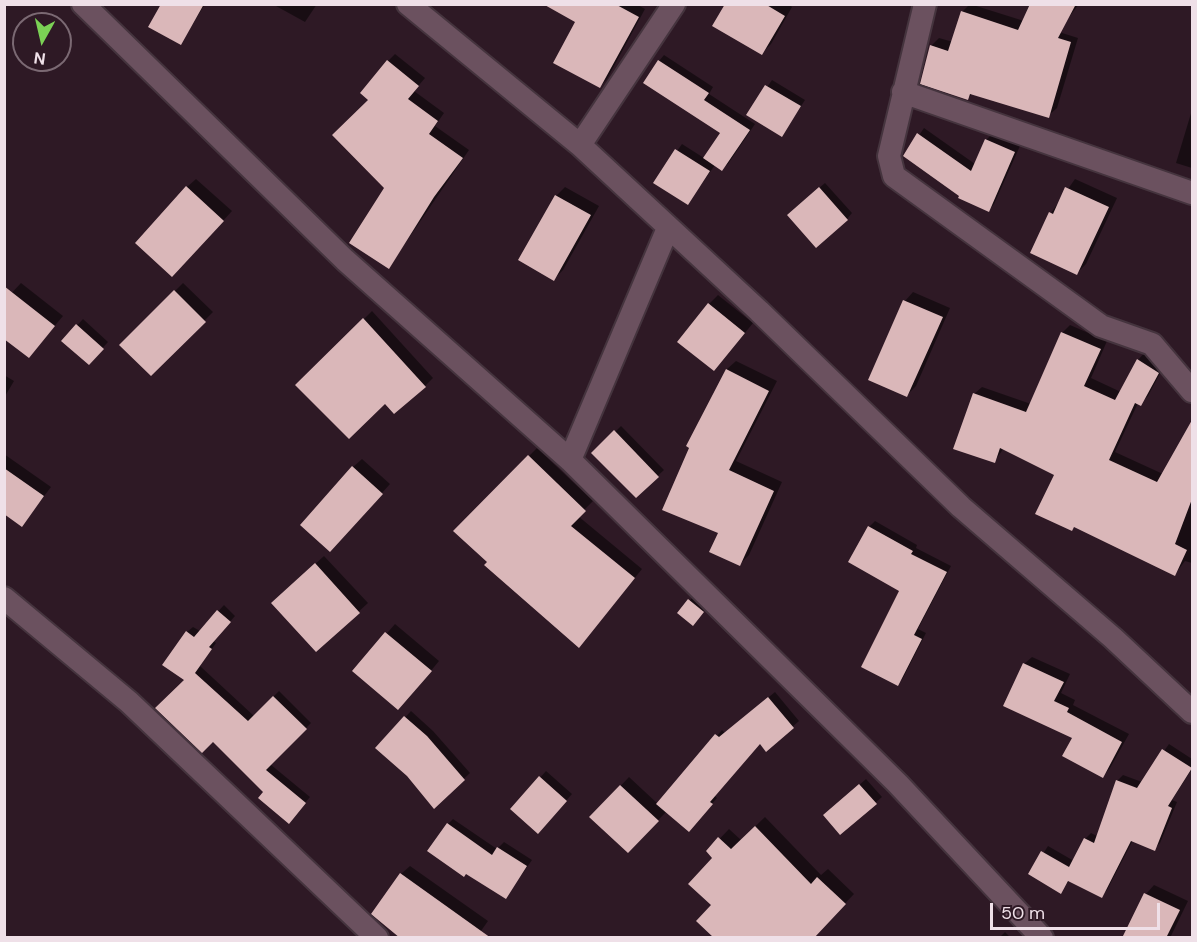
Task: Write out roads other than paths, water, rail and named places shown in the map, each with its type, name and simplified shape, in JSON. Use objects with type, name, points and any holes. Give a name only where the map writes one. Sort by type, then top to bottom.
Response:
[{"type":"street","points":[[83,4],[345,260],[570,460],[898,784],[1042,938]]},
{"type":"street","points":[[408,4],[580,145],[759,311],[961,507],[1113,638],[1192,712]]},
{"type":"street","points":[[580,145],[674,4]]},
{"type":"street","points":[[925,4],[889,156],[894,176],[1101,326],[1152,344],[1192,391]]},
{"type":"street","points":[[903,92],[1192,193]]},
{"type":"street","points":[[570,460],[668,228]]},
{"type":"street","points":[[4,598],[129,702],[377,938]]}]
